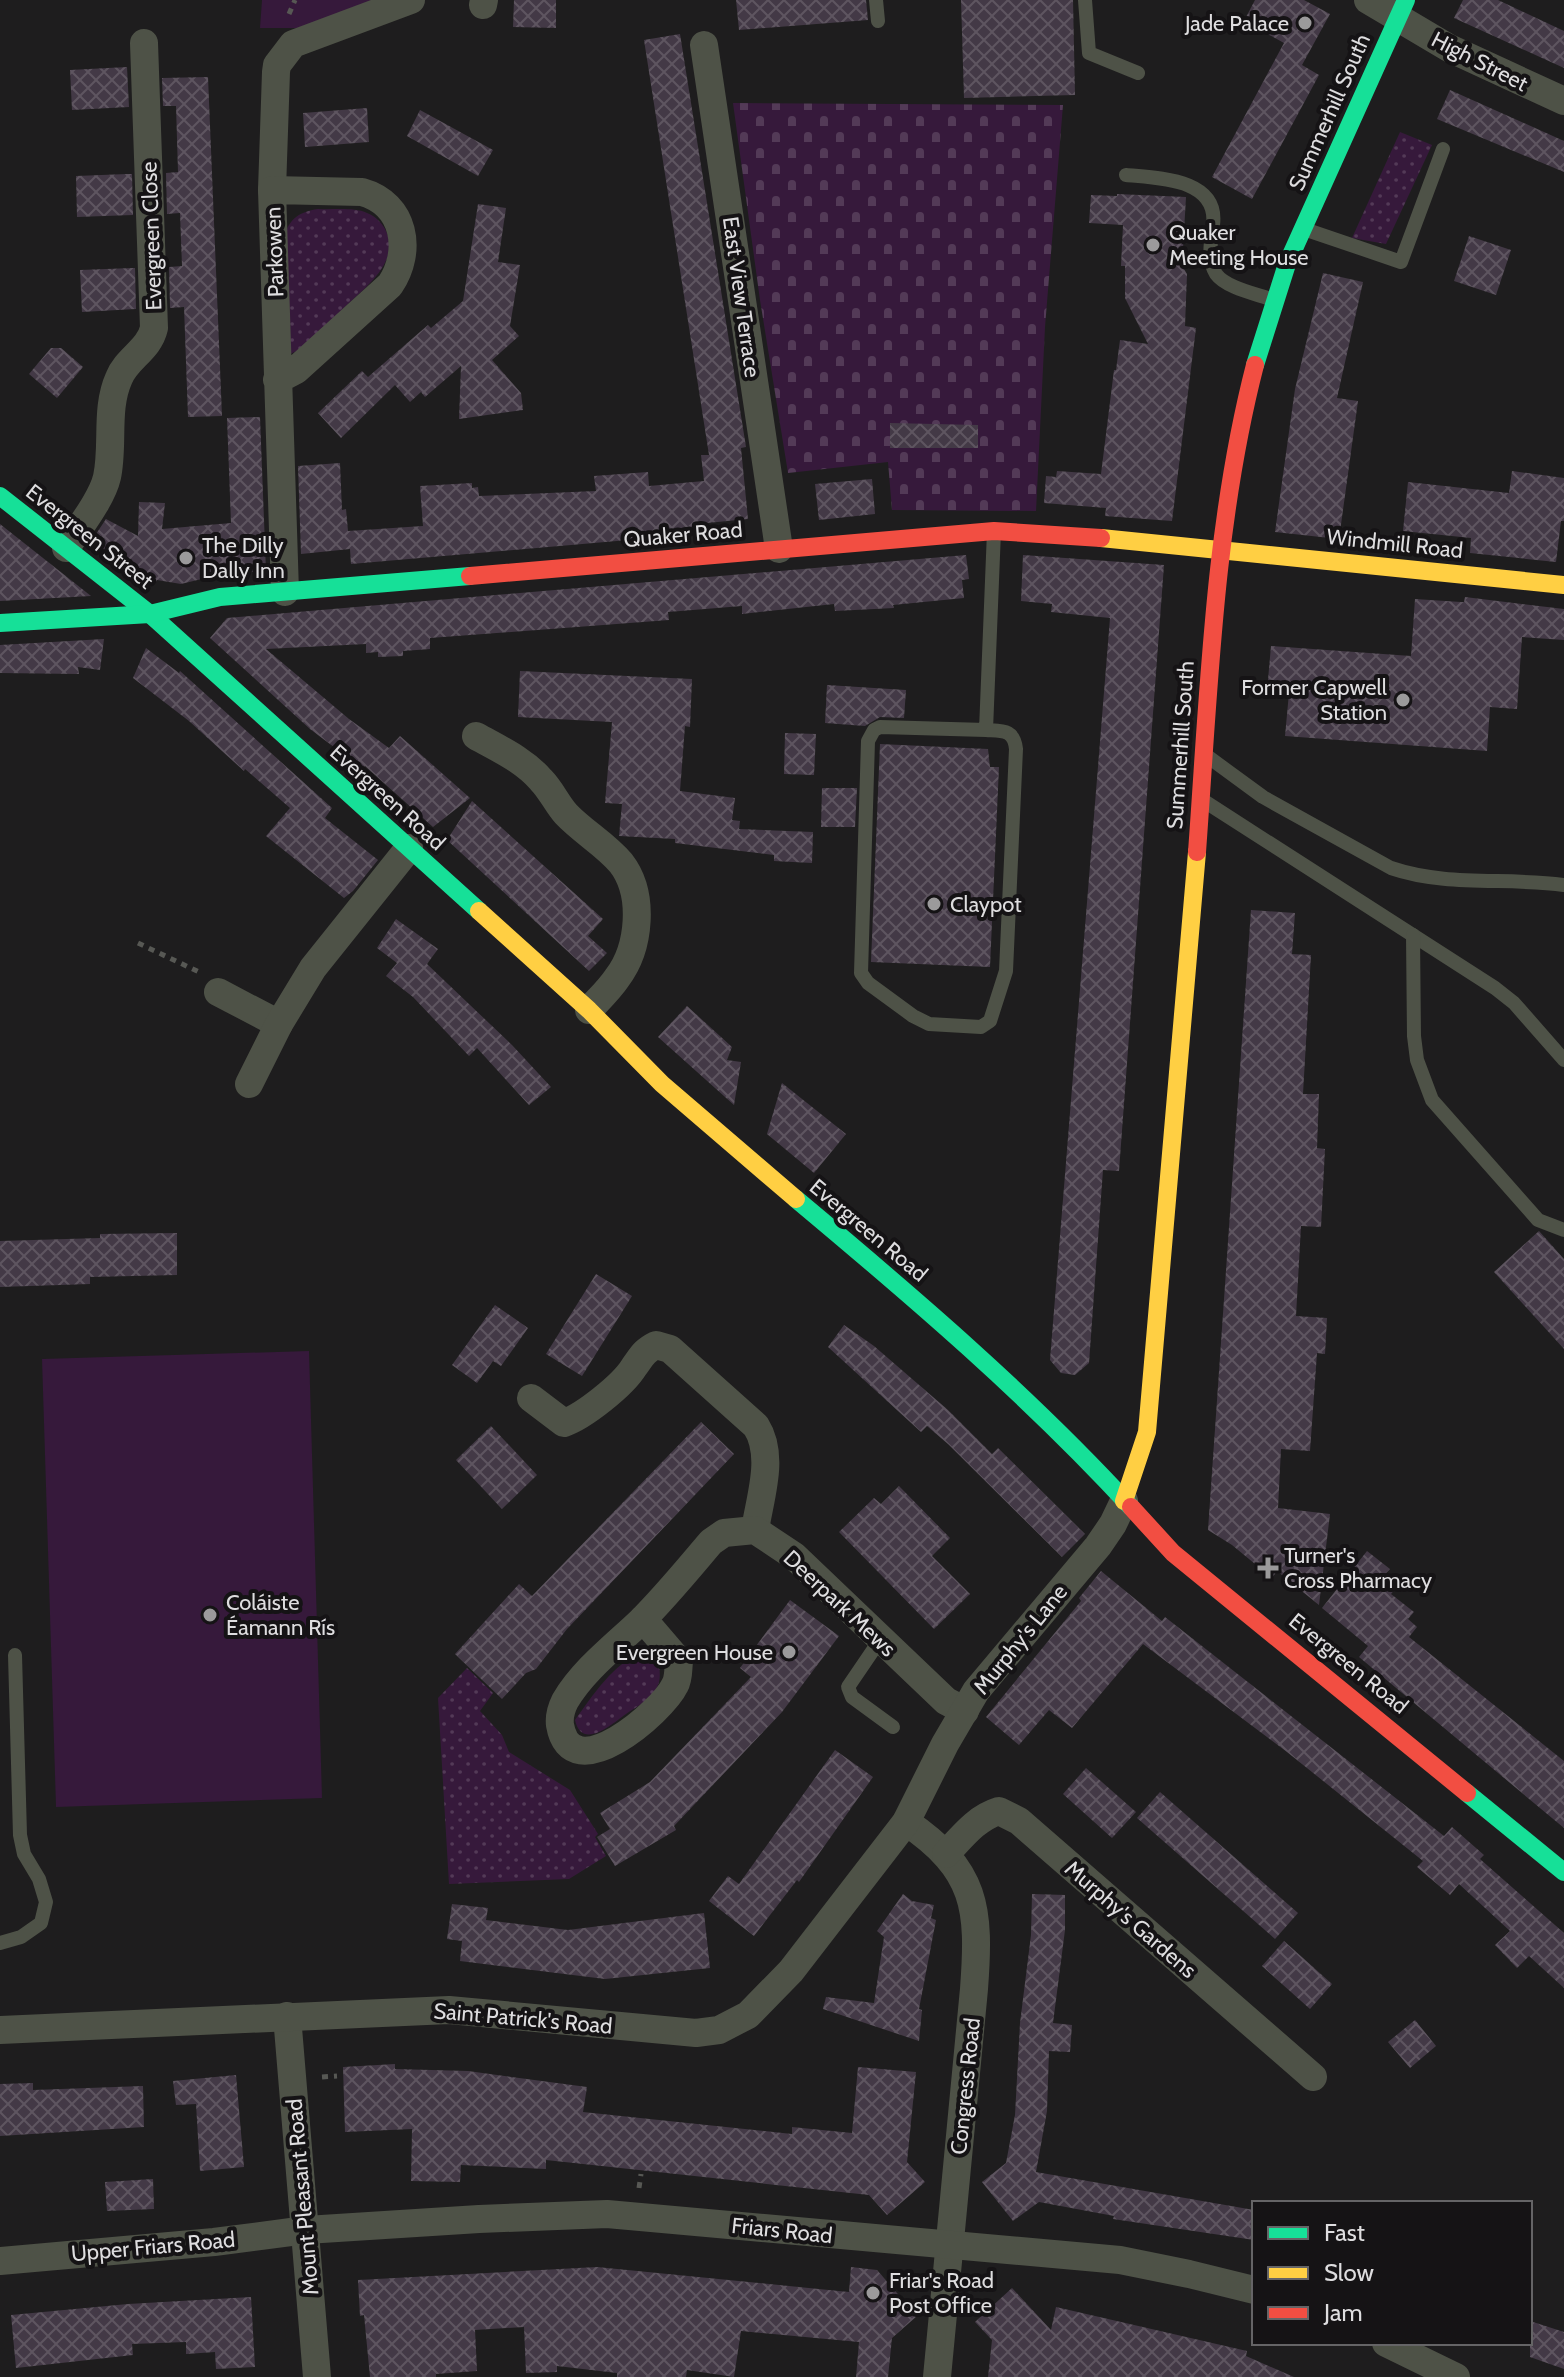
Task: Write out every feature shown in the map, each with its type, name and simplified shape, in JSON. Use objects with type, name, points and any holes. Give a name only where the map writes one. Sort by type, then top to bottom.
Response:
[{"type":"street","points":[[272,190],[276,72],[286,52],[293,44],[411,0]]},
{"type":"street","name":"High Street","points":[[1368,0],[1401,9],[1449,48],[1564,101]]},
{"type":"street","name":"Summerhill South","points":[[1124,1501],[1147,1432],[1221,550],[1248,382],[1273,301],[1401,9]]},
{"type":"street","name":"Evergreen Close","points":[[66,548],[107,477],[113,397],[119,376],[145,347],[154,328],[144,43]]},
{"type":"street","name":"East View Terrace","points":[[704,45],[779,549]]},
{"type":"street","name":"Parkowen","points":[[277,380],[296,370],[390,285],[398,272],[404,248],[400,225],[389,207],[373,195],[362,192],[272,190],[277,380],[285,592]]},
{"type":"street","name":"Evergreen Street","points":[[0,496],[150,614]]},
{"type":"street","name":"Quaker Road","points":[[0,623],[150,614],[220,597],[994,531],[1142,540],[1221,550]]},
{"type":"street","name":"Windmill Road","points":[[1221,550],[1564,585]]},
{"type":"street","name":"Evergreen Road","points":[[150,614],[589,1010],[684,1103],[899,1286],[1050,1424],[1082,1454],[1173,1553],[1564,1872]]},
{"type":"street","points":[[476,736],[528,767],[543,781],[566,813],[611,852],[631,882],[636,922],[628,960],[618,978],[589,1010]]},
{"type":"street","points":[[249,1084],[279,1024],[313,968],[409,848]]},
{"type":"street","points":[[218,992],[279,1024]]},
{"type":"street","points":[[531,1398],[564,1423],[580,1417],[634,1368],[645,1350],[656,1345],[670,1349],[756,1426],[764,1439],[766,1465],[755,1530],[724,1533],[711,1542],[566,1700],[560,1722],[571,1746],[582,1751],[604,1748],[639,1723],[675,1685],[679,1661],[643,1619]]},
{"type":"street","name":"Murphy's Lane","points":[[925,1783],[976,1691],[1098,1546],[1124,1501]]},
{"type":"street","name":"Deerpark Mews","points":[[755,1530],[794,1556],[946,1701],[965,1711]]},
{"type":"street","name":"Saint Patrick's Road","points":[[0,2030],[460,2010],[669,2031],[696,2033],[719,2030],[748,2015],[791,1971],[906,1822],[925,1783]]},
{"type":"street","name":"Murphy's Gardens","points":[[946,1854],[974,1824],[987,1815],[999,1811],[1008,1814],[1313,2077]]},
{"type":"street","name":"Congress Road","points":[[906,1822],[946,1854],[969,1887],[977,1952],[937,2377]]},
{"type":"street","name":"Mount Pleasant Road","points":[[287,2016],[317,2377]]},
{"type":"street","name":"Friars Road","points":[[306,2230],[607,2214],[1120,2260],[1252,2290]]},
{"type":"street","name":"Upper Friars Road","points":[[0,2261],[214,2242],[306,2230]]},
{"type":"street","points":[[1390,2345],[1456,2377]]},
{"type":"lane","points":[[876,0],[878,21]]},
{"type":"lane","points":[[1085,0],[1089,53],[1138,73]]},
{"type":"lane","points":[[1304,229],[1401,262],[1443,149]]},
{"type":"lane","points":[[1126,175],[1179,180],[1196,188],[1205,199],[1214,220],[1210,260],[1217,275],[1226,282],[1273,301]]},
{"type":"lane","points":[[986,730],[994,531]]},
{"type":"lane","points":[[880,727],[986,730],[1007,731],[1013,735],[1016,749],[1003,986],[990,1021],[981,1027],[929,1024],[868,983],[861,973],[868,741],[874,730],[880,727]]},
{"type":"lane","points":[[1204,753],[1263,797],[1391,868],[1435,879],[1564,885]]},
{"type":"lane","points":[[1200,799],[1495,988],[1514,1003],[1564,1060]]},
{"type":"lane","points":[[1413,935],[1414,1036],[1417,1060],[1432,1100],[1538,1220],[1564,1230]]},
{"type":"lane","points":[[880,1640],[848,1687],[852,1697],[893,1727]]},
{"type":"lane","points":[[0,1943],[21,1937],[41,1923],[46,1902],[39,1879],[24,1854],[20,1835],[15,1655]]},
{"type":"path","points":[[292,11],[295,0]]},
{"type":"path","points":[[138,943],[217,982],[218,992]]},
{"type":"green space","points":[[262,0],[374,0],[300,28],[260,28]]},
{"type":"green space","points":[[733,103],[1063,105],[1045,327],[1036,511],[892,510],[888,462],[788,473]]},
{"type":"green space","points":[[1400,132],[1432,145],[1386,244],[1352,238]]},
{"type":"green space","points":[[318,209],[356,210],[373,216],[385,229],[389,251],[372,281],[313,340],[290,354],[284,235],[296,217]]},
{"type":"green space","points":[[309,1351],[322,1798],[56,1807],[42,1359]]},
{"type":"green space","points":[[642,1652],[649,1652],[659,1664],[658,1686],[642,1703],[606,1728],[584,1734],[575,1720],[613,1672]]},
{"type":"green space","points":[[467,1668],[493,1693],[480,1711],[502,1735],[509,1752],[570,1790],[598,1834],[595,1837],[606,1856],[569,1879],[449,1884],[438,1698]]},
{"type":"building","points":[[514,0],[556,0],[556,28],[513,27]]},
{"type":"building","points":[[736,0],[866,0],[868,20],[739,30]]},
{"type":"building","points":[[961,0],[1073,0],[1075,95],[964,98]]},
{"type":"building","points":[[1255,0],[1304,0],[1330,14],[1302,65],[1319,75],[1252,199],[1212,177],[1284,43],[1244,21]]},
{"type":"building","points":[[1463,0],[1498,0],[1564,31],[1564,68],[1454,18]]},
{"type":"building","points":[[680,34],[746,447],[741,448],[748,519],[697,524],[697,534],[351,564],[350,549],[301,554],[298,466],[340,463],[342,510],[346,509],[348,531],[423,526],[420,486],[472,483],[472,488],[478,487],[479,496],[596,491],[594,476],[648,472],[649,486],[704,481],[701,455],[709,455],[644,40]]},
{"type":"building","points":[[127,67],[129,107],[72,110],[70,70]]},
{"type":"building","points":[[208,77],[222,416],[188,417],[184,307],[170,308],[169,267],[182,266],[180,213],[167,214],[166,173],[178,172],[176,106],[163,106],[162,78]]},
{"type":"building","points":[[1450,90],[1564,141],[1564,172],[1437,119]]},
{"type":"building","points":[[367,108],[369,142],[305,147],[303,113]]},
{"type":"building","points":[[420,110],[493,150],[478,176],[407,136]]},
{"type":"building","points":[[132,174],[133,215],[77,217],[76,176]]},
{"type":"building","points":[[1091,195],[1186,197],[1182,266],[1187,274],[1185,326],[1196,328],[1172,521],[1105,516],[1106,508],[1044,503],[1046,476],[1056,477],[1057,471],[1101,474],[1120,340],[1148,344],[1125,298],[1125,266],[1121,266],[1123,225],[1089,223]]},
{"type":"building","points":[[478,204],[506,208],[498,262],[520,265],[510,326],[519,336],[492,360],[521,393],[523,410],[459,419],[461,366],[425,397],[421,392],[410,402],[395,385],[341,438],[318,413],[362,371],[368,377],[428,325],[431,328],[463,301]]},
{"type":"building","points":[[1469,236],[1511,250],[1496,295],[1454,281]]},
{"type":"building","points":[[135,268],[136,309],[82,312],[80,270]]},
{"type":"building","points":[[1323,273],[1363,282],[1337,398],[1358,401],[1339,539],[1275,532],[1295,389]]},
{"type":"building","points":[[51,348],[61,348],[83,367],[57,398],[29,374]]},
{"type":"building","points":[[260,417],[266,571],[218,575],[181,584],[144,581],[92,540],[106,519],[138,536],[139,502],[165,503],[162,529],[231,523],[227,418]]},
{"type":"building","points":[[890,423],[978,425],[978,448],[890,448]]},
{"type":"building","points":[[1512,471],[1564,478],[1564,521],[1561,521],[1556,562],[1470,553],[1471,538],[1403,531],[1408,482],[1509,493]]},
{"type":"building","points":[[872,479],[875,514],[819,520],[815,484]]},
{"type":"building","points":[[0,524],[91,596],[0,601]]},
{"type":"building","points":[[966,555],[969,579],[962,580],[964,598],[893,605],[894,608],[835,611],[834,604],[742,614],[742,606],[668,612],[669,620],[430,638],[430,649],[403,651],[403,656],[378,657],[378,652],[366,653],[366,644],[266,649],[349,719],[389,748],[400,736],[470,798],[433,827],[365,766],[363,769],[310,729],[210,638],[227,618]]},
{"type":"building","points":[[1023,555],[1164,565],[1119,1171],[1103,1170],[1089,1363],[1075,1375],[1061,1373],[1050,1360],[1110,618],[1051,612],[1052,604],[1021,601]]},
{"type":"building","name":"Former Capwell Station","points":[[1465,597],[1564,609],[1564,640],[1522,637],[1517,709],[1490,707],[1487,751],[1285,736],[1289,693],[1267,691],[1271,646],[1411,656],[1415,599],[1464,602]]},
{"type":"building","points":[[104,639],[100,670],[78,667],[79,674],[0,673],[0,645]]},
{"type":"building","points":[[146,648],[180,671],[332,808],[325,818],[378,860],[353,891],[344,898],[266,836],[290,808],[189,721],[133,678]]},
{"type":"building","points":[[520,671],[692,679],[690,727],[685,726],[680,791],[735,798],[732,820],[740,821],[739,829],[813,832],[812,863],[774,861],[774,855],[675,843],[675,839],[619,836],[622,804],[605,803],[612,722],[518,717]]},
{"type":"building","points":[[827,685],[906,690],[904,718],[880,717],[865,726],[825,723]]},
{"type":"building","points":[[785,733],[816,734],[814,775],[784,774]]},
{"type":"building","points":[[880,744],[988,749],[990,767],[999,767],[990,967],[871,962]]},
{"type":"building","points":[[822,788],[857,788],[855,827],[821,827]]},
{"type":"building","points":[[472,801],[603,919],[588,936],[607,953],[589,971],[447,840]]},
{"type":"building","points":[[1251,910],[1295,913],[1292,954],[1311,955],[1303,1094],[1319,1094],[1317,1148],[1325,1149],[1321,1227],[1301,1226],[1296,1316],[1327,1318],[1325,1354],[1317,1353],[1310,1451],[1281,1449],[1278,1508],[1330,1514],[1319,1605],[1277,1571],[1272,1578],[1208,1530]]},
{"type":"building","points":[[396,919],[438,949],[427,964],[551,1087],[529,1105],[477,1048],[469,1056],[413,997],[386,976],[397,963],[377,948]]},
{"type":"building","points":[[687,1006],[732,1047],[727,1060],[741,1062],[734,1105],[658,1037]]},
{"type":"building","points":[[782,1083],[846,1134],[814,1173],[767,1134]]},
{"type":"building","points":[[1539,1231],[1564,1259],[1564,1349],[1494,1272]]},
{"type":"building","points":[[177,1233],[177,1275],[90,1277],[90,1284],[0,1287],[0,1241],[100,1238],[100,1234]]},
{"type":"building","points":[[596,1274],[632,1296],[582,1376],[546,1354]]},
{"type":"building","points":[[495,1305],[528,1328],[501,1366],[493,1361],[477,1383],[452,1365]]},
{"type":"building","points":[[844,1325],[874,1346],[948,1410],[992,1454],[998,1448],[1085,1534],[1062,1557],[948,1444],[927,1426],[921,1432],[828,1347]]},
{"type":"building","points":[[701,1422],[734,1454],[567,1629],[536,1669],[526,1673],[502,1699],[455,1654],[519,1584],[532,1596]]},
{"type":"building","points":[[491,1426],[537,1475],[502,1509],[456,1460]]},
{"type":"building","points":[[899,1486],[950,1538],[932,1556],[970,1594],[934,1629],[839,1532],[874,1498],[881,1504]]},
{"type":"building","points":[[1367,1551],[1390,1569],[1383,1576],[1397,1587],[1391,1594],[1414,1612],[1408,1619],[1417,1627],[1409,1637],[1564,1761],[1564,1828],[1359,1657],[1368,1646],[1322,1608]]},
{"type":"building","points":[[1101,1571],[1162,1621],[1165,1617],[1444,1836],[1452,1827],[1484,1855],[1480,1859],[1564,1933],[1564,1988],[1529,1956],[1517,1968],[1495,1945],[1510,1931],[1459,1884],[1450,1895],[1417,1867],[1423,1861],[1287,1752],[1143,1644],[1072,1728],[1049,1710],[1019,1745],[986,1717],[1081,1601],[1079,1598]]},
{"type":"building","points":[[790,1600],[839,1636],[782,1712],[674,1826],[676,1830],[615,1866],[597,1837],[610,1829],[600,1813],[650,1782],[751,1677],[740,1668]]},
{"type":"building","points":[[835,1750],[873,1777],[799,1882],[797,1880],[754,1936],[709,1901],[728,1876],[739,1884]]},
{"type":"building","points":[[1086,1768],[1136,1812],[1112,1838],[1063,1794]]},
{"type":"building","points":[[1160,1792],[1298,1913],[1275,1939],[1137,1818]]},
{"type":"building","points":[[903,1894],[912,1901],[934,1905],[931,1918],[936,1920],[919,2009],[922,2010],[919,2041],[823,2009],[826,1997],[874,2003],[884,1937],[877,1931]]},
{"type":"building","points":[[1032,1894],[1065,1895],[1065,1930],[1053,2023],[1072,2025],[1070,2052],[1049,2051],[1047,2111],[1036,2172],[1252,2210],[1252,2240],[1113,2219],[1114,2216],[1039,2202],[1013,2221],[982,2182],[1006,2163],[1015,2115],[1020,2023],[1031,1935]]},
{"type":"building","points":[[452,1904],[488,1908],[486,1920],[568,1930],[704,1913],[710,1968],[605,1979],[460,1961],[462,1941],[447,1939]]},
{"type":"building","points":[[1284,1941],[1332,1984],[1310,2009],[1262,1966]]},
{"type":"building","points":[[1415,2020],[1436,2046],[1410,2068],[1388,2042]]},
{"type":"building","points":[[395,2064],[395,2069],[468,2071],[587,2087],[583,2112],[792,2134],[792,2127],[852,2133],[858,2067],[916,2072],[907,2162],[925,2182],[887,2215],[869,2195],[546,2160],[546,2169],[461,2165],[460,2182],[411,2181],[412,2129],[345,2132],[343,2067]]},
{"type":"building","points":[[236,2075],[244,2167],[200,2171],[196,2104],[176,2105],[173,2081]]},
{"type":"building","points":[[33,2083],[33,2090],[143,2086],[144,2127],[0,2136],[0,2084]]},
{"type":"building","points":[[153,2179],[154,2209],[107,2211],[105,2182]]},
{"type":"building","points":[[597,2267],[849,2292],[851,2267],[877,2270],[917,2316],[892,2338],[888,2377],[856,2377],[859,2342],[741,2331],[734,2377],[687,2370],[686,2377],[617,2377],[617,2373],[557,2366],[557,2372],[526,2373],[524,2327],[475,2330],[477,2371],[436,2374],[436,2377],[370,2377],[364,2315],[360,2316],[358,2280]]},
{"type":"building","points":[[1012,2288],[1051,2330],[1056,2307],[1247,2351],[1246,2356],[1294,2377],[988,2377],[992,2340],[975,2322]]},
{"type":"building","points":[[251,2297],[255,2367],[216,2369],[215,2352],[186,2354],[186,2342],[132,2344],[133,2355],[16,2368],[11,2315]]},
{"type":"building","points":[[1532,2322],[1564,2332],[1564,2369],[1530,2357]]},
{"type":"traffic: fast","points":[[1255,365],[1287,264],[1406,0]]},
{"type":"traffic: fast","points":[[0,496],[150,614],[479,911]]},
{"type":"traffic: fast","points":[[0,623],[150,614],[220,597],[470,576]]},
{"type":"traffic: fast","points":[[796,1199],[1010,1386],[1131,1507]]},
{"type":"traffic: fast","points":[[1467,1793],[1564,1872]]},
{"type":"traffic: slow","points":[[1101,538],[1564,585]]},
{"type":"traffic: slow","points":[[1124,1501],[1147,1432],[1197,852]]},
{"type":"traffic: slow","points":[[479,911],[589,1010],[662,1084],[796,1199]]},
{"type":"traffic: jam","points":[[1197,852],[1222,546],[1230,485],[1255,365]]},
{"type":"traffic: jam","points":[[470,576],[994,531],[1101,538]]},
{"type":"traffic: jam","points":[[1131,1507],[1173,1553],[1467,1793]]},
{"type":"place","name":"Jade Palace","points":[[1305,23]]},
{"type":"place","name":"Quaker Meeting House","points":[[1153,245]]},
{"type":"place","name":"The Dilly Dally Inn","points":[[186,558]]},
{"type":"place","name":"Former Capwell Station","points":[[1403,700]]},
{"type":"place","name":"Claypot","points":[[934,904]]},
{"type":"place","name":"Turner's Cross Pharmacy","points":[[1268,1568]]},
{"type":"place","name":"Coláiste Éamann Rís","points":[[210,1615]]},
{"type":"place","name":"Evergreen House","points":[[789,1652]]},
{"type":"place","name":"Friar's Road Post Office","points":[[873,2293]]}]
